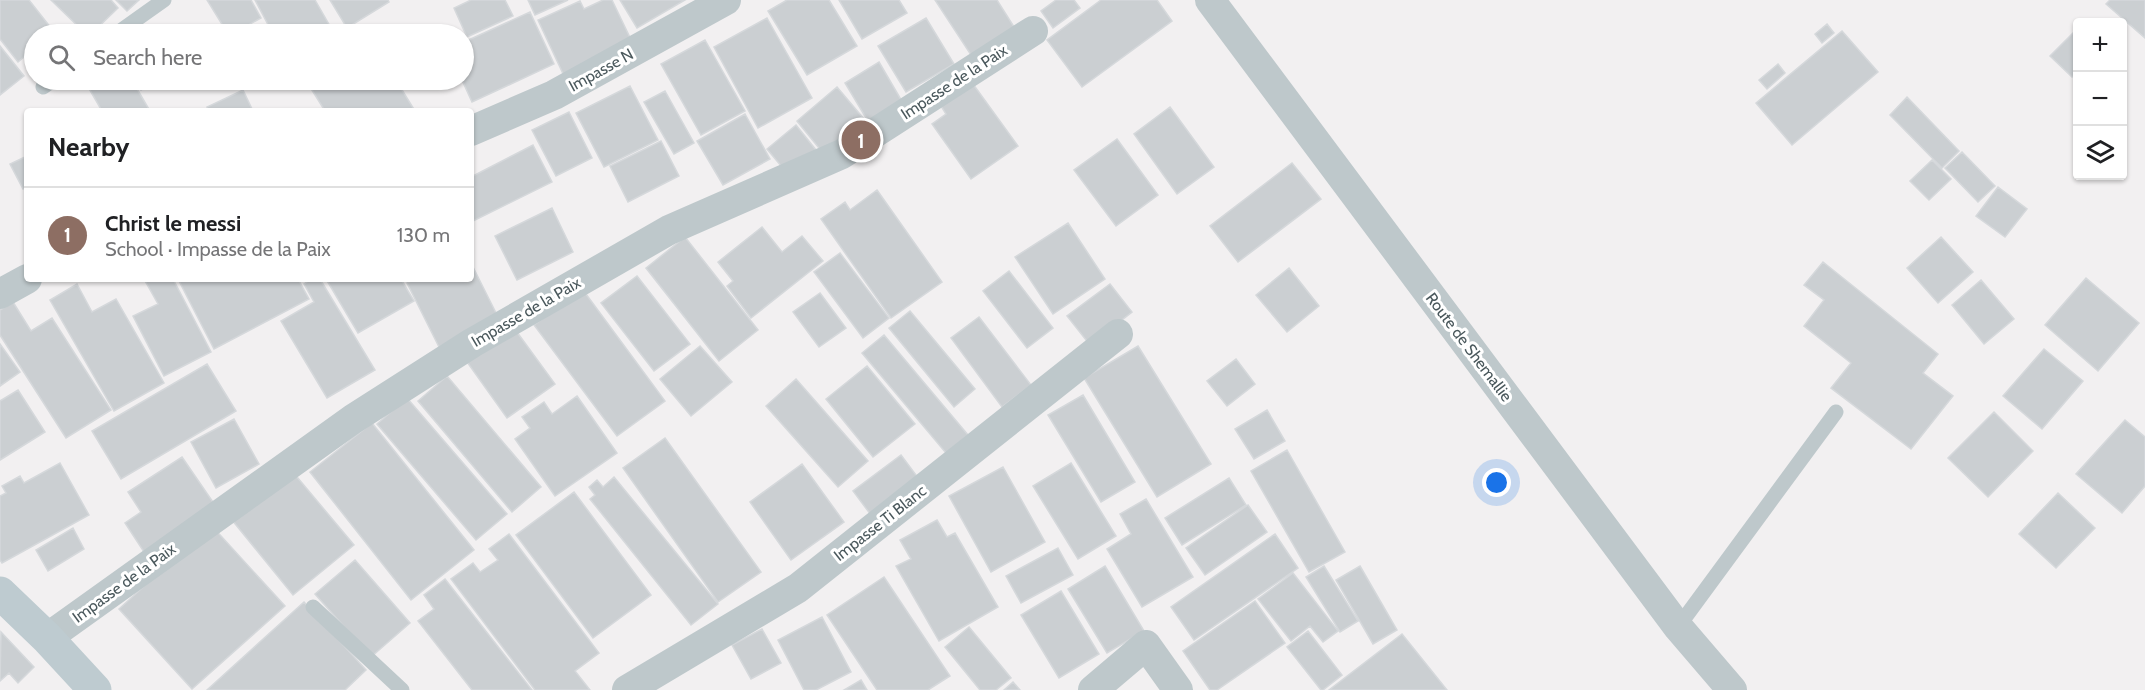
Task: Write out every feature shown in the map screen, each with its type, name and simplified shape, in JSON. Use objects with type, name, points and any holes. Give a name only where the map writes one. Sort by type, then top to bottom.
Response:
[{"type":"street","name":"Impasse N","points":[[474,129],[554,95],[726,0]]},
{"type":"street","name":"Route de Shemallie","points":[[1210,0],[1678,627],[1732,690]]},
{"type":"street","name":"Impasse de la Paix","points":[[47,638],[353,419],[472,343],[669,230],[842,154],[1033,32]]},
{"type":"street","points":[[0,294],[24,281]]},
{"type":"street","name":"Impasse Ti Blanc","points":[[627,690],[798,588],[1118,334]]},
{"type":"street","points":[[0,593],[47,638],[94,690]]},
{"type":"street","points":[[1093,690],[1146,645],[1178,690]]},
{"type":"lane","points":[[130,24],[164,0]]},
{"type":"lane","points":[[1678,627],[1836,412]]},
{"type":"lane","points":[[313,607],[402,690]]},
{"type":"building","points":[[0,0],[29,0],[48,24],[24,24],[24,57],[18,62],[0,39]]},
{"type":"building","points":[[51,0],[111,0],[118,8],[101,24],[76,24]]},
{"type":"building","points":[[116,0],[139,0],[127,11]]},
{"type":"building","points":[[207,0],[251,0],[261,18],[250,24],[222,24]]},
{"type":"building","points":[[255,0],[315,0],[329,24],[268,24]]},
{"type":"building","points":[[330,0],[388,0],[389,2],[353,24],[345,24]]},
{"type":"building","points":[[471,0],[505,0],[513,16],[474,34],[474,24],[461,24],[454,8]]},
{"type":"building","points":[[528,0],[568,0],[535,15]]},
{"type":"building","points":[[603,0],[612,0],[634,46],[565,78],[538,20],[580,1],[584,9]]},
{"type":"building","points":[[620,0],[685,0],[637,28]]},
{"type":"building","points":[[787,0],[829,0],[857,46],[807,75],[768,11]]},
{"type":"building","points":[[839,0],[899,0],[907,13],[862,39]]},
{"type":"building","points":[[935,0],[997,0],[1016,30],[973,58]]},
{"type":"building","points":[[1056,0],[1074,0],[1080,8],[1053,28],[1041,11]]},
{"type":"building","points":[[1101,0],[1157,0],[1172,21],[1082,87],[1047,40]]},
{"type":"building","points":[[2110,0],[2145,0],[2145,38],[2127,22],[2127,18],[2122,18],[2106,4]]},
{"type":"building","points":[[530,12],[554,64],[472,102],[467,90],[474,90],[474,37]]},
{"type":"building","points":[[767,18],[812,98],[758,128],[714,47]]},
{"type":"building","points":[[926,18],[954,64],[906,92],[878,46]]},
{"type":"building","points":[[1827,24],[1834,33],[1822,43],[1815,34]]},
{"type":"building","points":[[1842,31],[1878,72],[1792,145],[1756,103]]},
{"type":"building","points":[[2073,33],[2073,76],[2050,56]]},
{"type":"building","points":[[705,40],[745,111],[701,135],[661,64]]},
{"type":"building","points":[[0,46],[24,76],[0,95]]},
{"type":"building","points":[[879,62],[903,103],[869,123],[845,83]]},
{"type":"building","points":[[1778,64],[1785,73],[1767,89],[1759,80]]},
{"type":"building","points":[[973,84],[1018,146],[971,179],[932,124],[946,114],[941,106]]},
{"type":"building","points":[[630,86],[658,140],[604,167],[576,113]]},
{"type":"building","points":[[837,87],[864,119],[823,153],[797,121]]},
{"type":"building","points":[[90,90],[138,90],[148,108],[100,108]]},
{"type":"building","points":[[243,90],[252,108],[208,108]]},
{"type":"building","points":[[312,90],[402,90],[413,108],[323,108]]},
{"type":"building","points":[[665,91],[694,143],[674,154],[644,102]]},
{"type":"building","points":[[1907,97],[1959,151],[1942,168],[1890,115]]},
{"type":"building","points":[[1170,107],[1214,167],[1177,194],[1134,134]]},
{"type":"building","points":[[569,112],[592,158],[556,176],[532,130]]},
{"type":"building","points":[[745,114],[770,159],[723,185],[697,141]]},
{"type":"building","points":[[796,125],[816,150],[787,173],[767,149]]},
{"type":"building","points":[[1117,139],[1158,195],[1116,226],[1074,170]]},
{"type":"building","points":[[661,141],[679,176],[628,202],[610,166]]},
{"type":"building","points":[[533,145],[552,182],[474,221],[474,175]]},
{"type":"building","points":[[1962,152],[1995,186],[1978,202],[1945,168]]},
{"type":"building","points":[[24,157],[24,188],[23,189],[10,164]]},
{"type":"building","points":[[1932,160],[1951,179],[1929,200],[1910,181]]},
{"type":"building","points":[[1292,163],[1321,199],[1238,262],[1210,226]]},
{"type":"building","points":[[1998,187],[2027,209],[2005,237],[1976,216]]},
{"type":"building","points":[[877,190],[942,282],[891,318],[821,219],[845,202],[850,210]]},
{"type":"building","points":[[552,208],[573,252],[517,280],[495,236]]},
{"type":"building","points":[[1068,223],[1105,279],[1053,314],[1015,257]]},
{"type":"building","points":[[762,227],[782,252],[802,236],[823,261],[751,318],[727,286],[733,281],[718,262]]},
{"type":"building","points":[[685,237],[758,330],[719,361],[646,268]]},
{"type":"building","points":[[1941,237],[1973,272],[1938,303],[1907,268]]},
{"type":"building","points":[[840,253],[889,318],[863,338],[814,272]]},
{"type":"building","points":[[1823,262],[1938,354],[1923,373],[1953,396],[1911,449],[1831,388],[1851,363],[1804,326],[1824,300],[1804,285]]},
{"type":"building","points":[[1289,268],[1319,306],[1287,332],[1256,295]]},
{"type":"building","points":[[474,269],[498,317],[439,347],[407,283],[474,282]]},
{"type":"building","points":[[1009,271],[1053,328],[1027,348],[983,291]]},
{"type":"building","points":[[637,276],[690,344],[654,371],[601,303]]},
{"type":"building","points":[[2086,278],[2139,323],[2098,371],[2045,325]]},
{"type":"building","points":[[1981,280],[2014,319],[1984,344],[1952,305]]},
{"type":"building","points":[[146,282],[175,282],[211,352],[164,376],[133,316],[158,304]]},
{"type":"building","points":[[180,282],[300,282],[309,299],[214,349]]},
{"type":"building","points":[[322,282],[375,370],[327,398],[281,321],[314,302],[304,284]]},
{"type":"building","points":[[328,282],[403,282],[414,301],[358,333]]},
{"type":"building","points":[[77,284],[92,312],[116,299],[164,383],[114,411],[50,300]]},
{"type":"building","points":[[1110,284],[1132,312],[1090,345],[1067,316]]},
{"type":"building","points":[[583,290],[665,401],[617,436],[534,325]]},
{"type":"building","points":[[820,293],[846,328],[819,347],[793,312]]},
{"type":"building","points":[[13,302],[31,331],[52,318],[111,410],[66,438],[0,335],[0,310]]},
{"type":"building","points":[[910,311],[975,389],[954,407],[889,328]]},
{"type":"building","points":[[979,317],[1031,385],[1002,407],[951,338]]},
{"type":"building","points":[[514,328],[555,384],[507,418],[467,362]]},
{"type":"building","points":[[884,335],[968,435],[946,453],[862,353]]},
{"type":"building","points":[[0,344],[20,372],[0,386]]},
{"type":"building","points":[[700,346],[732,382],[691,416],[660,379]]},
{"type":"building","points":[[1138,346],[1211,464],[1157,497],[1084,378]]},
{"type":"building","points":[[2044,349],[2083,381],[2042,429],[2003,396]]},
{"type":"building","points":[[1236,359],[1255,384],[1227,406],[1207,381]]},
{"type":"building","points":[[207,364],[236,411],[121,479],[92,431]]},
{"type":"building","points":[[867,366],[915,424],[873,457],[826,399]]},
{"type":"building","points":[[447,376],[541,487],[512,512],[418,401]]},
{"type":"building","points":[[796,379],[868,461],[838,487],[766,406]]},
{"type":"building","points":[[18,390],[45,432],[0,460],[0,401]]},
{"type":"building","points":[[1083,395],[1135,482],[1101,502],[1048,415]]},
{"type":"building","points":[[577,396],[617,453],[555,496],[515,439],[530,428],[522,417],[544,402],[552,414]]},
{"type":"building","points":[[407,398],[507,514],[476,540],[377,424]]},
{"type":"building","points":[[1267,410],[1285,441],[1254,459],[1235,429]]},
{"type":"building","points":[[1994,412],[2033,451],[1988,497],[1948,458]]},
{"type":"building","points":[[234,419],[259,464],[216,488],[191,442]]},
{"type":"building","points":[[2125,420],[2145,437],[2145,486],[2122,513],[2076,474]]},
{"type":"building","points":[[372,423],[474,550],[411,600],[310,472]]},
{"type":"building","points":[[665,438],[761,572],[718,602],[623,468]]},
{"type":"building","points":[[1287,450],[1345,552],[1309,572],[1251,471]]},
{"type":"building","points":[[901,455],[919,479],[871,515],[853,491]]},
{"type":"building","points":[[182,457],[215,505],[144,552],[125,523],[141,512],[128,492]]},
{"type":"building","points":[[60,463],[89,515],[2,563],[0,560],[0,496],[6,493],[2,486],[20,476],[24,483]]},
{"type":"building","points":[[1071,463],[1116,536],[1078,559],[1033,486]]},
{"type":"building","points":[[802,464],[844,522],[791,560],[750,502]]},
{"type":"building","points":[[1003,467],[1045,542],[991,572],[949,496]]},
{"type":"building","points":[[292,471],[354,545],[293,595],[232,520]]},
{"type":"building","points":[[614,477],[718,604],[691,625],[590,499],[595,495],[589,487],[597,480],[603,487]]},
{"type":"building","points":[[1229,478],[1246,505],[1182,545],[1165,518]]},
{"type":"building","points":[[574,492],[651,595],[593,638],[516,535]]},
{"type":"building","points":[[2058,493],[2095,528],[2056,568],[2019,534]]},
{"type":"building","points":[[1146,499],[1193,577],[1142,607],[1107,549],[1131,534],[1120,514]]},
{"type":"building","points":[[1248,505],[1267,532],[1205,575],[1186,548]]},
{"type":"building","points":[[937,520],[947,537],[955,533],[998,607],[939,641],[896,566],[911,559],[900,540]]},
{"type":"building","points":[[211,525],[285,606],[192,689],[119,609]]},
{"type":"building","points":[[73,528],[84,549],[48,571],[36,550]]},
{"type":"building","points":[[509,534],[599,653],[575,671],[590,690],[535,690],[451,579],[473,563],[480,572],[498,560],[489,549]]},
{"type":"building","points":[[1275,534],[1298,568],[1194,640],[1171,607]]},
{"type":"building","points":[[1058,548],[1073,575],[1021,603],[1006,576]]},
{"type":"building","points":[[355,560],[410,623],[371,657],[315,594]]},
{"type":"building","points":[[1105,566],[1144,631],[1107,653],[1068,589]]},
{"type":"building","points":[[1324,566],[1358,621],[1340,632],[1306,577]]},
{"type":"building","points":[[1360,566],[1397,630],[1373,644],[1336,580]]},
{"type":"building","points":[[1293,573],[1338,631],[1323,642],[1310,626],[1291,641],[1258,599]]},
{"type":"building","points":[[884,577],[950,676],[928,690],[877,690],[827,615]]},
{"type":"building","points":[[445,579],[532,690],[472,690],[418,621],[434,609],[424,595]]},
{"type":"building","points":[[1061,591],[1099,654],[1059,678],[1021,615]]},
{"type":"building","points":[[1255,601],[1285,643],[1217,690],[1210,690],[1183,651]]},
{"type":"building","points":[[304,602],[366,670],[345,690],[207,690]]},
{"type":"building","points":[[822,617],[851,672],[816,690],[804,690],[778,640]]},
{"type":"building","points":[[969,627],[1011,678],[996,690],[980,690],[945,647]]},
{"type":"building","points":[[762,629],[781,663],[751,679],[732,645]]},
{"type":"building","points":[[1308,631],[1342,675],[1323,690],[1287,647]]},
{"type":"building","points":[[1,632],[34,667],[18,683],[9,673],[0,681]]},
{"type":"building","points":[[1402,634],[1447,690],[1329,690]]},
{"type":"building","points":[[861,680],[867,690],[844,690]]},
{"type":"building","points":[[1013,682],[1020,690],[1004,690]]},
{"type":"place","name":"Christ le messi","points":[[861,140]]}]
